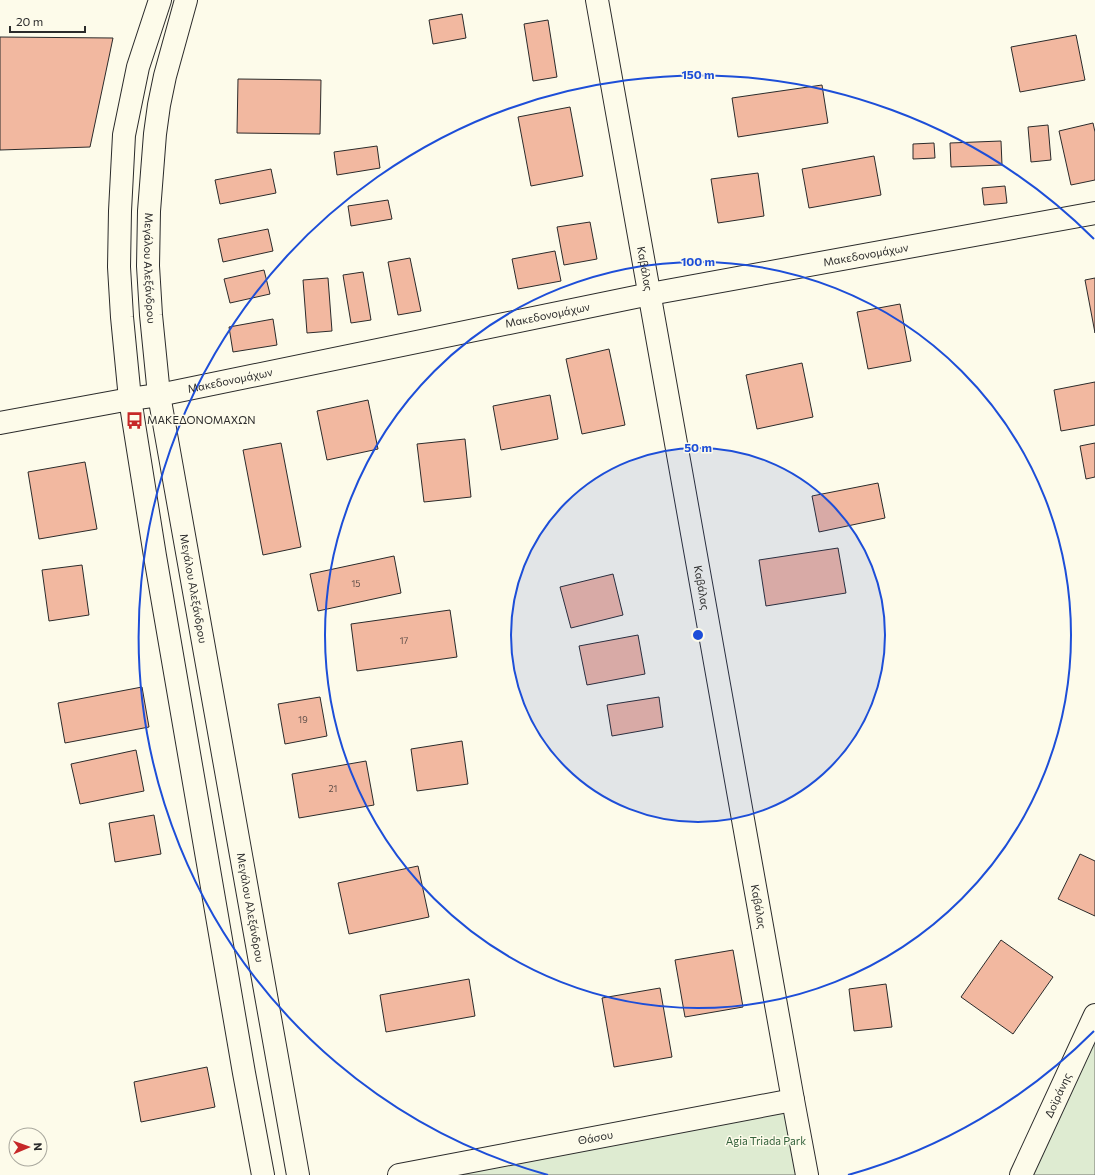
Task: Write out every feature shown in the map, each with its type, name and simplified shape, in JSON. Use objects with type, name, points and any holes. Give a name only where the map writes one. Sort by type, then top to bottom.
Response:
[{"type":"street","points":[[160,0],[138,67],[124,134],[122,156],[119,267],[130,399],[155,556],[263,1175]]},
{"type":"street","name":"Μεγάλου Αλεξάνδρου","points":[[186,0],[165,76],[155,134],[149,211],[148,266],[151,315],[159,395],[298,1175]]},
{"type":"street","name":"Καβάλας","points":[[597,0],[807,1175]]},
{"type":"street","name":"Μακεδονομάχων","points":[[0,423],[159,395],[650,294],[1095,213]]},
{"type":"street","name":"Δοϊράνης","points":[[1021,1175],[1095,1015]]},
{"type":"street","name":"Θάσου","points":[[399,1175],[793,1100]]},
{"type":"green space","points":[[1095,1015],[1095,1175],[1021,1175]]},
{"type":"green space","name":"Agia Triada Park","points":[[793,1100],[807,1175],[397,1175]]},
{"type":"building","points":[[462,14],[466,38],[433,44],[429,20]]},
{"type":"building","points":[[548,20],[557,77],[533,81],[524,24]]},
{"type":"building","points":[[1076,35],[1085,80],[1020,92],[1011,47]]},
{"type":"building","points":[[0,37],[113,38],[90,147],[0,150]]},
{"type":"building","points":[[238,79],[321,80],[320,134],[237,133]]},
{"type":"building","points":[[822,85],[828,123],[738,137],[732,98]]},
{"type":"building","points":[[570,107],[583,176],[531,186],[518,117]]},
{"type":"building","points":[[1093,123],[1095,132],[1095,180],[1071,185],[1059,131]]},
{"type":"building","points":[[1048,125],[1051,160],[1031,162],[1028,127]]},
{"type":"building","points":[[1001,141],[1002,165],[951,167],[950,143]]},
{"type":"building","points":[[934,143],[935,158],[913,159],[913,144]]},
{"type":"building","points":[[377,146],[380,168],[337,175],[334,152]]},
{"type":"building","points":[[874,156],[881,195],[809,208],[802,169]]},
{"type":"building","points":[[271,169],[276,193],[220,204],[215,180]]},
{"type":"building","points":[[758,173],[764,216],[718,223],[711,179]]},
{"type":"building","points":[[1005,186],[1007,203],[984,205],[982,188]]},
{"type":"building","points":[[388,200],[392,219],[351,226],[348,206]]},
{"type":"building","points":[[590,222],[597,259],[564,265],[557,227]]},
{"type":"building","points":[[268,229],[273,251],[223,262],[218,239]]},
{"type":"building","points":[[555,251],[561,281],[518,289],[512,259]]},
{"type":"building","points":[[410,258],[421,311],[398,315],[388,262]]},
{"type":"building","points":[[264,270],[270,294],[230,303],[224,279]]},
{"type":"building","points":[[363,272],[371,320],[351,323],[343,275]]},
{"type":"building","points":[[328,278],[332,331],[307,333],[303,280]]},
{"type":"building","points":[[1095,278],[1095,333],[1085,280]]},
{"type":"building","points":[[900,304],[911,361],[868,369],[857,312]]},
{"type":"building","points":[[273,319],[277,345],[233,352],[229,327]]},
{"type":"building","points":[[609,349],[625,425],[582,434],[566,359]]},
{"type":"building","points":[[802,363],[813,417],[757,429],[746,375]]},
{"type":"building","points":[[1095,382],[1095,425],[1061,431],[1054,390]]},
{"type":"building","points":[[550,395],[558,439],[501,450],[493,406]]},
{"type":"building","points":[[368,400],[378,449],[327,460],[317,411]]},
{"type":"building","points":[[465,439],[471,497],[424,502],[417,444]]},
{"type":"building","points":[[281,443],[301,547],[263,555],[243,450]]},
{"type":"building","points":[[1095,443],[1095,477],[1086,479],[1080,446]]},
{"type":"building","points":[[85,462],[97,529],[39,539],[28,472]]},
{"type":"building","points":[[878,483],[885,518],[819,532],[812,496]]},
{"type":"building","points":[[838,548],[846,593],[766,606],[759,560]]},
{"type":"building","points":[[394,556],[401,593],[318,611],[310,574]]},
{"type":"building","points":[[82,565],[89,615],[49,621],[42,570]]},
{"type":"building","points":[[613,574],[623,615],[571,628],[560,587]]},
{"type":"building","points":[[450,610],[457,657],[357,671],[351,624]]},
{"type":"building","points":[[638,635],[645,674],[587,685],[579,646]]},
{"type":"building","points":[[142,687],[149,727],[65,743],[58,703]]},
{"type":"building","points":[[320,697],[327,736],[285,744],[278,704]]},
{"type":"building","points":[[659,697],[663,727],[612,736],[607,705]]},
{"type":"building","points":[[462,741],[468,784],[417,791],[411,749]]},
{"type":"building","points":[[136,750],[144,791],[80,804],[71,764]]},
{"type":"building","points":[[366,761],[374,805],[299,818],[292,774]]},
{"type":"building","points":[[154,815],[161,854],[115,862],[109,823]]},
{"type":"building","points":[[1080,854],[1095,861],[1095,916],[1058,899]]},
{"type":"building","points":[[418,866],[429,917],[349,934],[338,883]]},
{"type":"building","points":[[1001,940],[1053,977],[1013,1034],[961,997]]},
{"type":"building","points":[[733,950],[743,1007],[685,1017],[675,960]]},
{"type":"building","points":[[469,979],[475,1016],[386,1032],[380,995]]},
{"type":"building","points":[[886,984],[892,1027],[854,1031],[849,989]]},
{"type":"building","points":[[660,988],[672,1057],[614,1067],[602,998]]},
{"type":"building","points":[[207,1067],[215,1107],[141,1122],[134,1082]]},
{"type":"place","name":"ΜΑΚΕΔΟΝΟΜΑΧΩΝ","points":[[134,420]]}]
